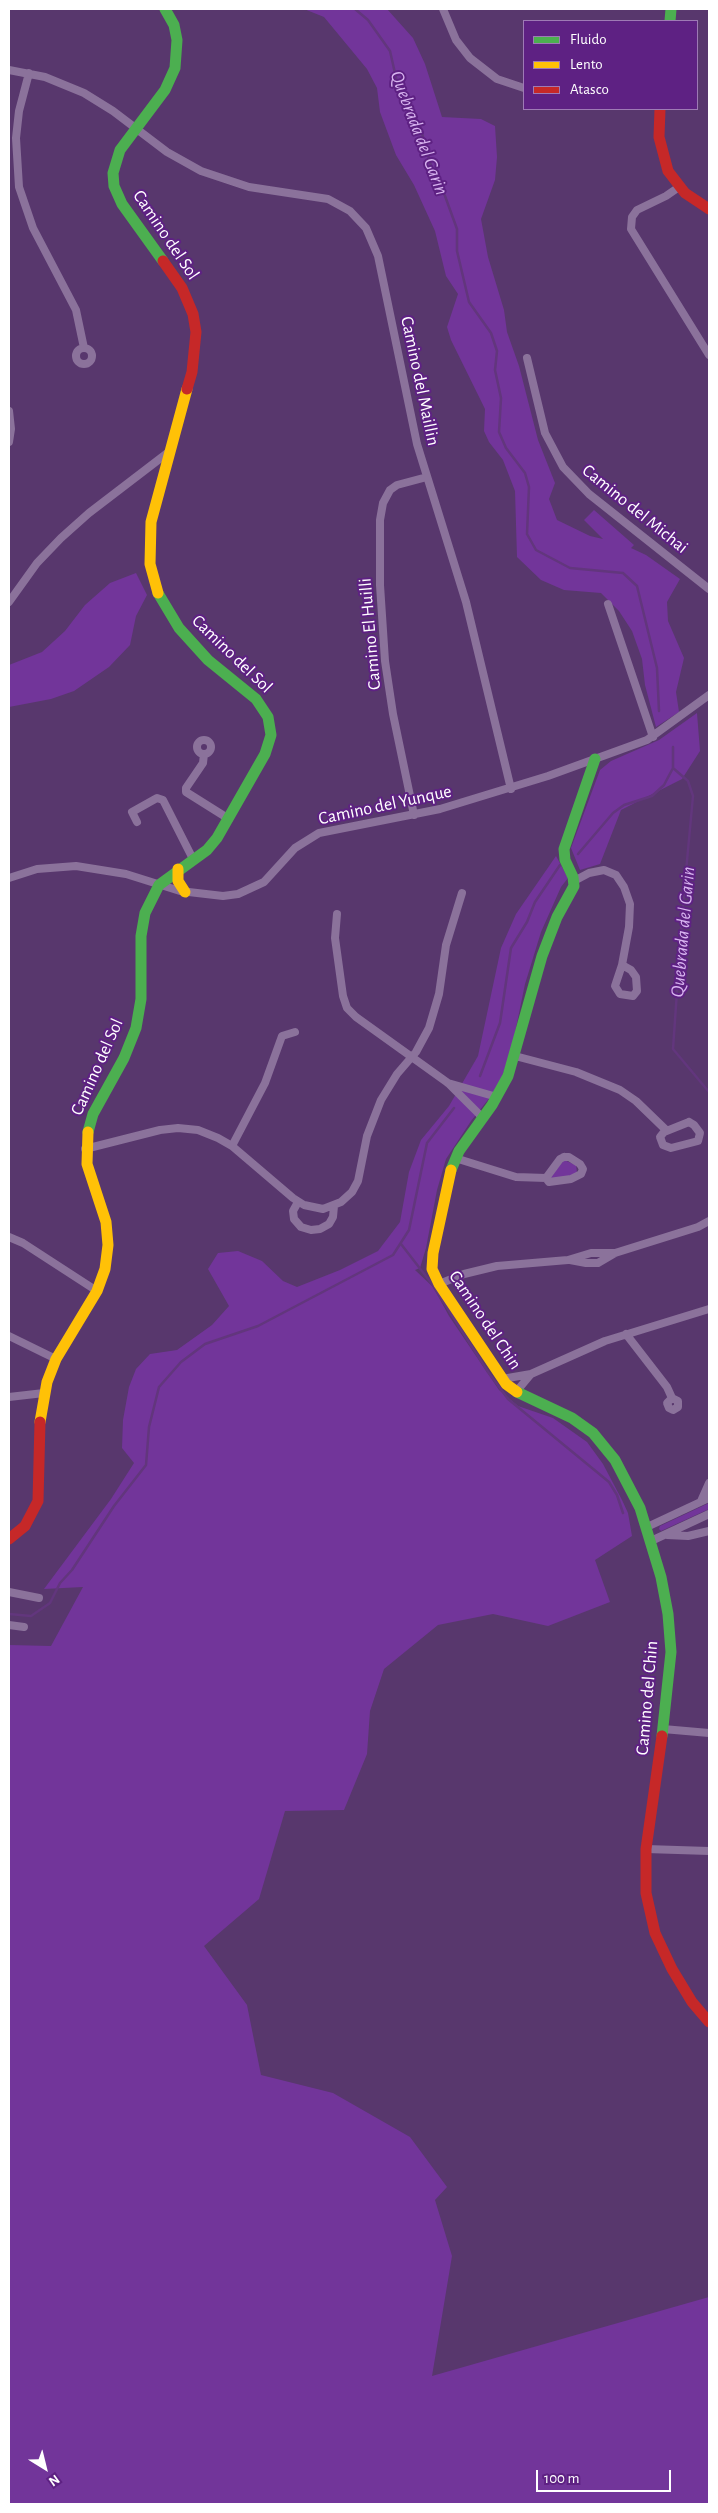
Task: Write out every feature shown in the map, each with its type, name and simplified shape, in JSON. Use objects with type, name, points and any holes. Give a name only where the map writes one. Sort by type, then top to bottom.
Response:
[{"type":"street","name":"Camino del Sol","points":[[9,1539],[25,1526],[38,1501],[40,1422],[44,1393],[56,1359],[97,1290],[107,1257],[107,1233],[103,1211],[87,1164],[85,1149],[93,1114],[124,1058],[136,1028],[142,984],[141,936],[143,920],[148,905],[159,886],[178,869],[212,844],[229,819],[268,748],[271,735],[270,723],[265,710],[256,699],[208,660],[186,637],[164,606],[155,583],[148,544],[154,513],[192,372],[196,340],[195,323],[182,288],[127,213],[116,192],[113,173],[115,161],[120,150],[164,90],[176,62],[176,33],[165,9]]},
{"type":"street","points":[[444,9],[451,30],[470,58],[497,79],[523,88]]},
{"type":"street","name":"Camino del Maillin","points":[[9,70],[29,73],[60,82],[84,93],[173,155],[213,176],[249,187],[328,199],[343,206],[362,222],[370,234],[378,256],[409,411],[427,477],[466,602],[510,789]]},
{"type":"street","points":[[29,73],[19,111],[16,138],[19,187],[33,228],[76,310],[84,348]]},
{"type":"street","points":[[660,110],[658,137],[668,171],[691,198],[709,209]]},
{"type":"street","points":[[679,186],[666,196],[637,210],[632,218],[631,229],[709,355]]},
{"type":"street","name":"Camino del Michai","points":[[527,358],[543,427],[550,445],[563,467],[589,494],[709,589]]},
{"type":"street","points":[[9,411],[11,429],[9,442]]},
{"type":"street","points":[[9,602],[37,563],[61,538],[89,513],[170,451]]},
{"type":"street","name":"Camino El Huilli","points":[[414,815],[393,714],[385,661],[380,585],[380,520],[382,503],[390,490],[397,485],[427,477]]},
{"type":"street","points":[[608,604],[653,736]]},
{"type":"street","name":"Camino del Yunque","points":[[9,878],[37,869],[76,866],[126,874],[159,886],[185,892],[223,896],[245,892],[264,882],[288,854],[310,837],[328,830],[414,815],[510,789],[595,759],[653,736],[709,695]]},
{"type":"street","points":[[204,754],[203,763],[186,788],[186,792],[229,819]]},
{"type":"street","points":[[595,759],[564,849],[574,882],[589,873],[604,870],[616,875],[624,887],[630,904],[630,918],[622,965]]},
{"type":"street","points":[[137,822],[132,812],[157,798],[163,800],[194,859]]},
{"type":"street","points":[[178,869],[178,881],[185,892]]},
{"type":"street","name":"Camino del Chin","points":[[574,882],[572,890],[551,929],[508,1076],[497,1098],[455,1158],[448,1179],[433,1253],[432,1269],[439,1284],[502,1379],[516,1392],[572,1418],[593,1433],[609,1452],[627,1480],[646,1526],[665,1595],[670,1632],[670,1671],[646,1849],[646,1893],[655,1933],[681,1985],[709,2022]]},
{"type":"street","points":[[85,1149],[178,1128],[203,1132],[232,1146],[298,1202],[317,1209],[334,1206],[348,1197],[355,1187],[363,1148],[376,1108],[391,1083],[424,1038],[433,1016],[446,945],[462,893]]},
{"type":"street","points":[[337,914],[335,938],[343,996],[347,1008],[356,1018],[448,1083],[483,1118]]},
{"type":"street","points":[[232,1146],[265,1083],[282,1036],[295,1032]]},
{"type":"street","points":[[515,1056],[556,1066],[612,1086],[636,1100],[666,1130]]},
{"type":"street","points":[[448,1083],[497,1098]]},
{"type":"street","points":[[690,1122],[696,1128],[700,1138],[690,1144],[668,1148],[660,1140],[666,1130],[690,1122]]},
{"type":"street","points":[[455,1158],[516,1177],[546,1178],[550,1182],[571,1179],[581,1174],[583,1169],[576,1160],[564,1157],[560,1159],[546,1178]]},
{"type":"street","points":[[298,1202],[293,1211],[294,1219],[302,1227],[311,1230],[323,1228],[329,1224],[333,1217],[334,1206]]},
{"type":"street","points":[[439,1284],[464,1274],[497,1266],[568,1260],[595,1263],[614,1253],[698,1227],[709,1221]]},
{"type":"street","points":[[9,1237],[23,1243],[97,1290]]},
{"type":"street","points":[[502,1379],[531,1374],[584,1349],[709,1308]]},
{"type":"street","points":[[626,1334],[662,1381],[672,1398]]},
{"type":"street","points":[[9,1336],[56,1359]]},
{"type":"street","points":[[516,1392],[531,1374]]},
{"type":"street","points":[[9,1397],[44,1393]]},
{"type":"street","points":[[701,1501],[709,1483]]},
{"type":"street","points":[[646,1526],[709,1498]]},
{"type":"street","points":[[651,1541],[709,1514]]},
{"type":"street","points":[[665,1534],[688,1536],[709,1531]]},
{"type":"street","points":[[9,1592],[39,1598]]},
{"type":"street","points":[[9,1625],[24,1627]]},
{"type":"street","points":[[663,1729],[709,1733]]},
{"type":"street","points":[[646,1849],[709,1851]]},
{"type":"shaded area","points":[[304,9],[387,9],[413,38],[425,64],[442,117],[481,119],[495,126],[497,157],[495,180],[481,219],[488,257],[504,310],[507,332],[519,366],[538,440],[555,483],[549,499],[557,520],[590,536],[603,539],[584,520],[594,510],[634,545],[631,548],[646,555],[680,579],[667,602],[668,621],[684,658],[676,692],[679,712],[656,727],[645,685],[642,659],[632,631],[619,611],[601,593],[564,590],[541,580],[517,557],[515,491],[503,460],[489,442],[484,431],[485,409],[451,340],[447,327],[458,294],[446,276],[435,231],[414,185],[396,155],[380,112],[377,88],[367,69],[324,17]]},
{"type":"shaded area","points":[[136,573],[147,595],[136,616],[130,645],[109,667],[74,691],[51,699],[9,707],[9,665],[42,652],[65,631],[85,605],[110,583]]},
{"type":"shaded area","points":[[697,713],[700,751],[682,779],[621,810],[600,864],[580,870],[571,848],[600,770],[611,761],[659,740]]},
{"type":"shaded area","points":[[556,856],[568,878],[561,887],[541,932],[525,984],[512,1047],[499,1086],[471,1121],[446,1159],[437,1190],[426,1248],[420,1268],[415,1270],[433,1287],[449,1316],[499,1390],[518,1406],[553,1418],[587,1442],[603,1464],[622,1500],[628,1513],[632,1536],[595,1560],[610,1602],[548,1626],[493,1614],[438,1625],[384,1669],[370,1711],[367,1754],[344,1810],[285,1811],[259,1899],[204,1946],[247,2005],[261,2075],[333,2093],[410,2137],[447,2187],[435,2200],[452,2256],[432,2376],[709,2297],[709,2504],[9,2504],[9,1645],[51,1646],[83,1587],[44,1589],[111,1499],[134,1463],[122,1448],[123,1420],[129,1387],[136,1369],[150,1354],[177,1350],[212,1325],[229,1306],[208,1269],[218,1253],[238,1251],[262,1261],[283,1281],[297,1287],[340,1270],[378,1251],[400,1222],[409,1172],[421,1140],[449,1106],[478,1056],[501,948],[516,914]]},
{"type":"shaded area","points":[[564,1160],[576,1165],[577,1173],[550,1180],[550,1177]]},
{"type":"shaded area","points":[[709,1503],[709,1509],[661,1531],[659,1529],[660,1526]]},
{"type":"waterway","name":"Quebrada del Garin","points":[[355,9],[368,20],[390,51],[399,91],[420,126],[433,173],[445,196],[457,229],[457,251],[469,302],[491,333],[497,351],[495,370],[501,398],[499,432],[506,448],[525,473],[529,487],[527,534],[536,550],[570,568],[623,573],[637,586],[657,668],[659,711]]},
{"type":"waterway","points":[[578,854],[613,813],[624,805],[652,796],[664,785],[673,768],[673,747]]},
{"type":"waterway","name":"Quebrada del Garin","points":[[673,768],[688,781],[693,796],[673,1049],[709,1092]]},
{"type":"waterway","points":[[480,1076],[500,1023],[511,948],[527,922],[535,902],[560,865]]},
{"type":"waterway","points":[[9,1614],[31,1616],[50,1603],[60,1583],[72,1570],[114,1506],[146,1465],[149,1427],[159,1387],[181,1362],[205,1344],[258,1326],[393,1255],[409,1230],[427,1143],[454,1108]]},
{"type":"waterway","points":[[401,1244],[432,1284],[488,1372],[508,1399],[609,1482],[617,1495],[623,1513]]},
{"type":"traffic: fast","points":[[163,261],[122,204],[114,186],[113,173],[120,150],[165,90],[175,68],[177,40],[174,25],[165,9]]},
{"type":"traffic: fast","points":[[670,20],[671,9]]},
{"type":"traffic: fast","points":[[88,1132],[93,1114],[124,1058],[136,1028],[141,999],[141,936],[145,913],[159,885],[207,850],[217,838],[265,754],[271,735],[268,717],[256,699],[208,660],[179,628],[158,593]]},
{"type":"traffic: fast","points":[[451,1170],[459,1151],[492,1105],[508,1076],[542,956],[557,917],[574,886],[573,877],[565,860],[564,849],[595,759]]},
{"type":"traffic: fast","points":[[517,1392],[572,1418],[593,1433],[615,1460],[640,1508],[661,1577],[668,1614],[671,1652],[662,1736]]},
{"type":"traffic: slow","points":[[158,593],[150,564],[151,522],[187,389]]},
{"type":"traffic: slow","points":[[178,869],[178,881],[185,892]]},
{"type":"traffic: slow","points":[[40,1422],[47,1382],[56,1359],[97,1291],[105,1269],[108,1245],[106,1222],[87,1164],[88,1132]]},
{"type":"traffic: slow","points":[[451,1170],[433,1253],[432,1269],[439,1284],[506,1384],[517,1392]]},
{"type":"traffic: jam","points":[[660,110],[659,137],[668,171],[685,193],[709,209]]},
{"type":"traffic: jam","points":[[163,261],[182,288],[193,314],[196,332],[192,372],[187,389]]},
{"type":"traffic: jam","points":[[9,1539],[25,1526],[38,1501],[40,1422]]},
{"type":"traffic: jam","points":[[662,1736],[646,1849],[646,1893],[655,1933],[672,1969],[692,2002],[709,2022]]}]
